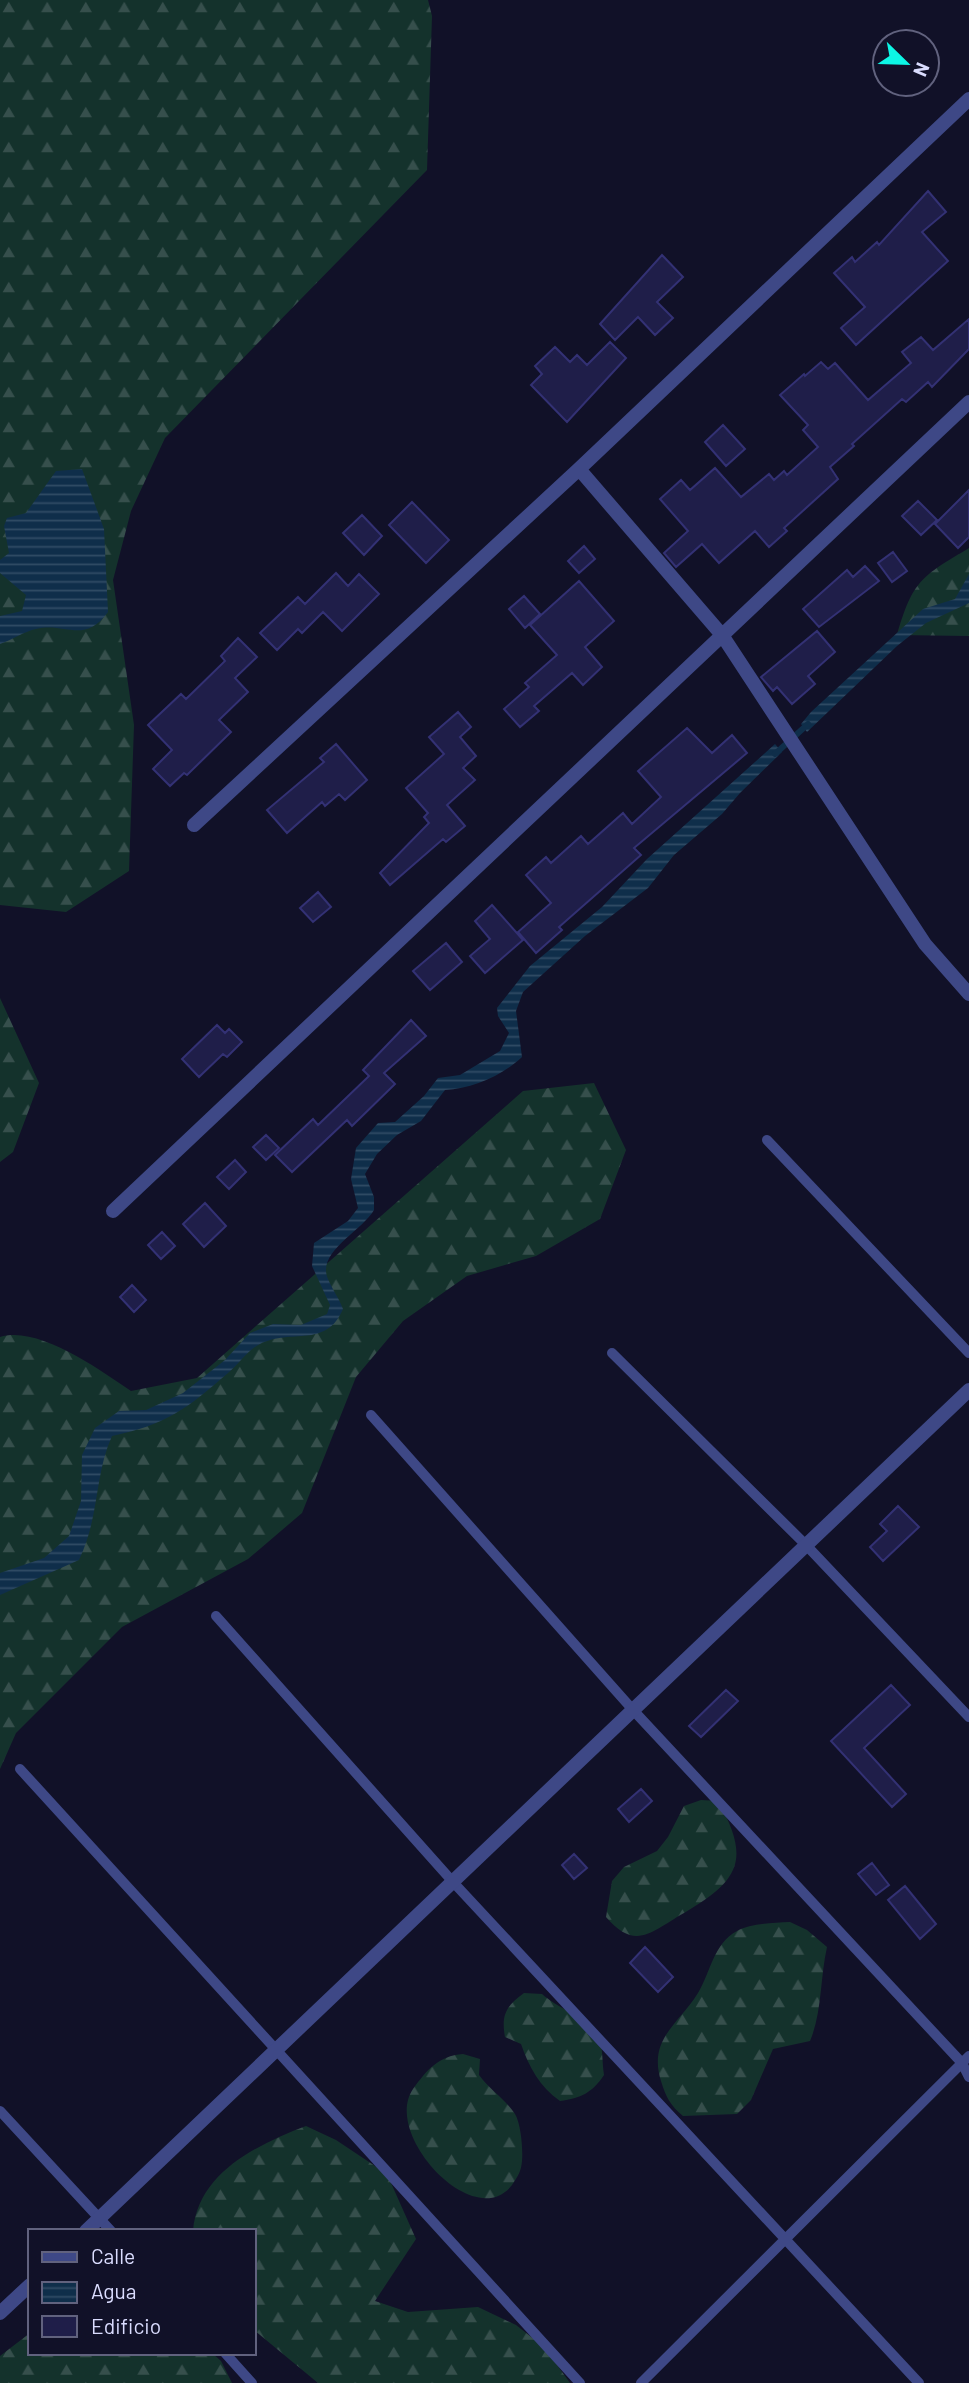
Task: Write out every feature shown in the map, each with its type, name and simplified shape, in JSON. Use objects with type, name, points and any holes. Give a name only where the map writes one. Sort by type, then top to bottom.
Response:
[{"type":"street","points":[[194,825],[579,469],[969,99]]},
{"type":"street","points":[[113,1211],[969,402]]},
{"type":"street","points":[[579,469],[722,635],[925,944],[969,994]]},
{"type":"street","points":[[88,2229],[969,1390]]},
{"type":"street","points":[[0,2313],[28,2287]]},
{"type":"lane","points":[[768,1140],[969,1353]]},
{"type":"lane","points":[[612,1353],[806,1545],[969,1717]]},
{"type":"lane","points":[[371,1415],[633,1710],[965,2059],[969,2077]]},
{"type":"lane","points":[[216,1616],[453,1882],[919,2383]]},
{"type":"lane","points":[[20,1769],[580,2383]]},
{"type":"lane","points":[[641,2383],[965,2059]]},
{"type":"lane","points":[[0,2111],[109,2229]]},
{"type":"lane","points":[[227,2355],[252,2383]]},
{"type":"green space","points":[[0,0],[428,0],[432,16],[427,170],[165,438],[131,511],[113,580],[134,725],[129,871],[66,912],[0,905]]},
{"type":"green space","points":[[969,548],[969,636],[897,635],[908,602],[921,582]]},
{"type":"green space","points":[[0,998],[39,1083],[13,1152],[0,1162]]},
{"type":"green space","points":[[594,1083],[626,1150],[600,1219],[536,1256],[467,1276],[403,1321],[356,1377],[302,1513],[248,1559],[122,1627],[16,1733],[0,1769],[0,1337],[32,1337],[50,1343],[131,1391],[197,1378],[523,1091]]},
{"type":"green space","points":[[701,1800],[718,1801],[729,1822],[735,1839],[734,1868],[717,1890],[653,1931],[635,1936],[626,1934],[606,1917],[612,1881],[624,1867],[657,1851],[668,1837],[684,1806]]},
{"type":"green space","points":[[790,1922],[807,1930],[827,1947],[817,2019],[810,2041],[773,2049],[751,2100],[737,2114],[683,2116],[667,2096],[658,2066],[658,2054],[667,2033],[698,1993],[718,1951],[729,1937],[749,1926]]},
{"type":"green space","points":[[524,1993],[542,1994],[589,2025],[599,2037],[604,2075],[585,2094],[560,2101],[536,2076],[521,2044],[505,2037],[506,2012]]},
{"type":"green space","points":[[463,2054],[480,2059],[479,2075],[511,2109],[519,2124],[522,2150],[520,2171],[512,2185],[496,2197],[476,2197],[456,2188],[437,2172],[421,2152],[410,2130],[407,2108],[413,2089],[434,2065],[454,2055]]},
{"type":"green space","points":[[306,2126],[336,2140],[387,2174],[416,2239],[375,2301],[408,2312],[478,2307],[516,2325],[544,2347],[570,2383],[318,2383],[256,2332],[256,2229],[193,2229],[197,2211],[218,2177],[250,2152]]},
{"type":"green space","points":[[28,2335],[28,2355],[214,2355],[221,2361],[232,2383],[0,2383],[0,2356]]},
{"type":"water","points":[[82,469],[104,529],[108,612],[91,628],[36,629],[0,644],[0,616],[22,611],[26,595],[0,573],[0,560],[9,553],[4,526],[7,518],[26,513],[56,471]]},
{"type":"water","points":[[969,574],[969,603],[926,623],[897,646],[807,732],[801,724],[811,712],[923,609],[955,599]]},
{"type":"water","points":[[775,744],[782,752],[722,814],[674,855],[648,888],[585,936],[523,992],[516,1011],[522,1057],[486,1080],[445,1090],[421,1121],[397,1135],[377,1154],[365,1174],[374,1197],[374,1210],[328,1260],[328,1279],[343,1309],[336,1321],[318,1333],[284,1337],[260,1344],[214,1385],[175,1414],[131,1432],[112,1436],[102,1466],[86,1544],[79,1560],[0,1595],[0,1573],[44,1558],[69,1536],[81,1501],[82,1455],[95,1428],[119,1411],[146,1410],[183,1393],[225,1360],[250,1333],[273,1324],[301,1325],[327,1314],[330,1305],[312,1266],[314,1243],[348,1221],[358,1208],[351,1179],[356,1148],[378,1123],[395,1122],[424,1096],[438,1078],[460,1075],[500,1051],[509,1033],[498,1016],[497,1008],[530,966],[602,907],[647,859]]},
{"type":"building","points":[[928,191],[946,212],[922,232],[948,261],[856,345],[841,328],[865,307],[834,273],[852,257],[855,262],[877,242],[879,245]]},
{"type":"building","points":[[662,255],[683,277],[657,302],[673,318],[655,335],[638,317],[615,340],[600,324]]},
{"type":"building","points":[[969,319],[969,349],[932,387],[928,382],[906,402],[902,399],[852,444],[854,446],[830,467],[838,479],[784,528],[787,531],[769,547],[755,531],[719,563],[702,544],[676,567],[664,553],[688,531],[660,499],[681,480],[690,490],[715,468],[741,497],[769,474],[774,480],[784,471],[787,475],[818,447],[803,430],[808,425],[780,395],[804,374],[805,376],[821,362],[828,369],[835,363],[868,400],[911,363],[902,352],[921,337],[933,350]]},
{"type":"building","points":[[610,342],[626,358],[567,422],[531,385],[542,374],[535,366],[555,347],[570,362],[577,355],[587,365]]},
{"type":"building","points":[[723,425],[745,449],[726,466],[705,442]]},
{"type":"building","points":[[969,490],[969,537],[958,548],[935,524]]},
{"type":"building","points":[[918,501],[937,520],[921,535],[902,516]]},
{"type":"building","points":[[412,502],[449,540],[426,563],[389,525]]},
{"type":"building","points":[[362,515],[382,536],[364,555],[343,533]]},
{"type":"building","points":[[584,546],[595,559],[579,573],[568,561]]},
{"type":"building","points":[[893,552],[907,571],[892,582],[878,563]]},
{"type":"building","points":[[865,566],[879,581],[819,627],[803,609],[847,570],[853,577]]},
{"type":"building","points":[[336,573],[348,586],[359,574],[379,594],[342,631],[323,612],[302,633],[298,629],[277,650],[260,633],[298,597],[305,604]]},
{"type":"building","points":[[579,581],[614,621],[585,647],[602,667],[583,685],[572,673],[534,706],[539,711],[520,727],[504,709],[529,687],[525,683],[557,655],[530,625]]},
{"type":"building","points":[[524,596],[540,614],[525,628],[509,609]]},
{"type":"building","points":[[817,631],[835,652],[808,676],[815,684],[792,704],[777,687],[773,691],[761,677]]},
{"type":"building","points":[[238,638],[257,657],[235,678],[248,692],[219,720],[231,732],[187,775],[184,773],[170,786],[153,769],[172,750],[148,725],[181,694],[186,699],[225,661],[221,656]]},
{"type":"building","points":[[458,712],[471,727],[460,737],[476,756],[463,768],[475,780],[447,805],[465,826],[446,842],[443,839],[390,885],[380,873],[429,823],[424,817],[428,813],[406,788],[444,754],[429,737]]},
{"type":"building","points":[[687,728],[712,753],[732,735],[747,753],[634,848],[641,855],[559,927],[562,930],[536,953],[518,932],[551,903],[526,875],[546,857],[551,863],[581,836],[588,844],[623,813],[632,824],[661,797],[638,771]]},
{"type":"building","points":[[336,744],[367,780],[345,800],[339,794],[325,806],[322,802],[287,833],[267,810],[324,762],[320,758]]},
{"type":"building","points":[[318,892],[331,907],[313,922],[300,908]]},
{"type":"building","points":[[492,905],[523,940],[485,973],[470,956],[490,939],[475,921]]},
{"type":"building","points":[[446,943],[462,962],[430,990],[413,971]]},
{"type":"building","points":[[411,1020],[426,1036],[384,1073],[395,1084],[352,1126],[347,1120],[292,1172],[275,1155],[313,1119],[318,1125],[369,1076],[363,1070]]},
{"type":"building","points":[[217,1025],[225,1033],[229,1029],[242,1042],[227,1057],[223,1054],[199,1077],[182,1059]]},
{"type":"building","points":[[266,1135],[279,1148],[266,1160],[253,1147]]},
{"type":"building","points":[[235,1160],[246,1172],[229,1189],[217,1177]]},
{"type":"building","points":[[205,1203],[226,1226],[204,1247],[183,1224]]},
{"type":"building","points":[[162,1232],[175,1246],[161,1259],[148,1245]]},
{"type":"building","points":[[132,1285],[146,1300],[134,1312],[120,1297]]},
{"type":"building","points":[[898,1506],[919,1527],[883,1561],[870,1547],[887,1531],[880,1524]]},
{"type":"building","points":[[891,1685],[910,1705],[864,1748],[906,1794],[892,1807],[831,1741]]},
{"type":"building","points":[[726,1690],[738,1701],[701,1737],[689,1726]]},
{"type":"building","points":[[641,1789],[652,1801],[629,1822],[618,1809]]},
{"type":"building","points":[[574,1854],[587,1868],[574,1879],[562,1865]]},
{"type":"building","points":[[872,1863],[889,1885],[876,1895],[858,1874]]},
{"type":"building","points":[[905,1886],[936,1924],[920,1939],[888,1900]]},
{"type":"building","points":[[645,1947],[673,1977],[658,1992],[630,1963]]},
{"type":"waterway","points":[[775,754],[808,724]]}]
